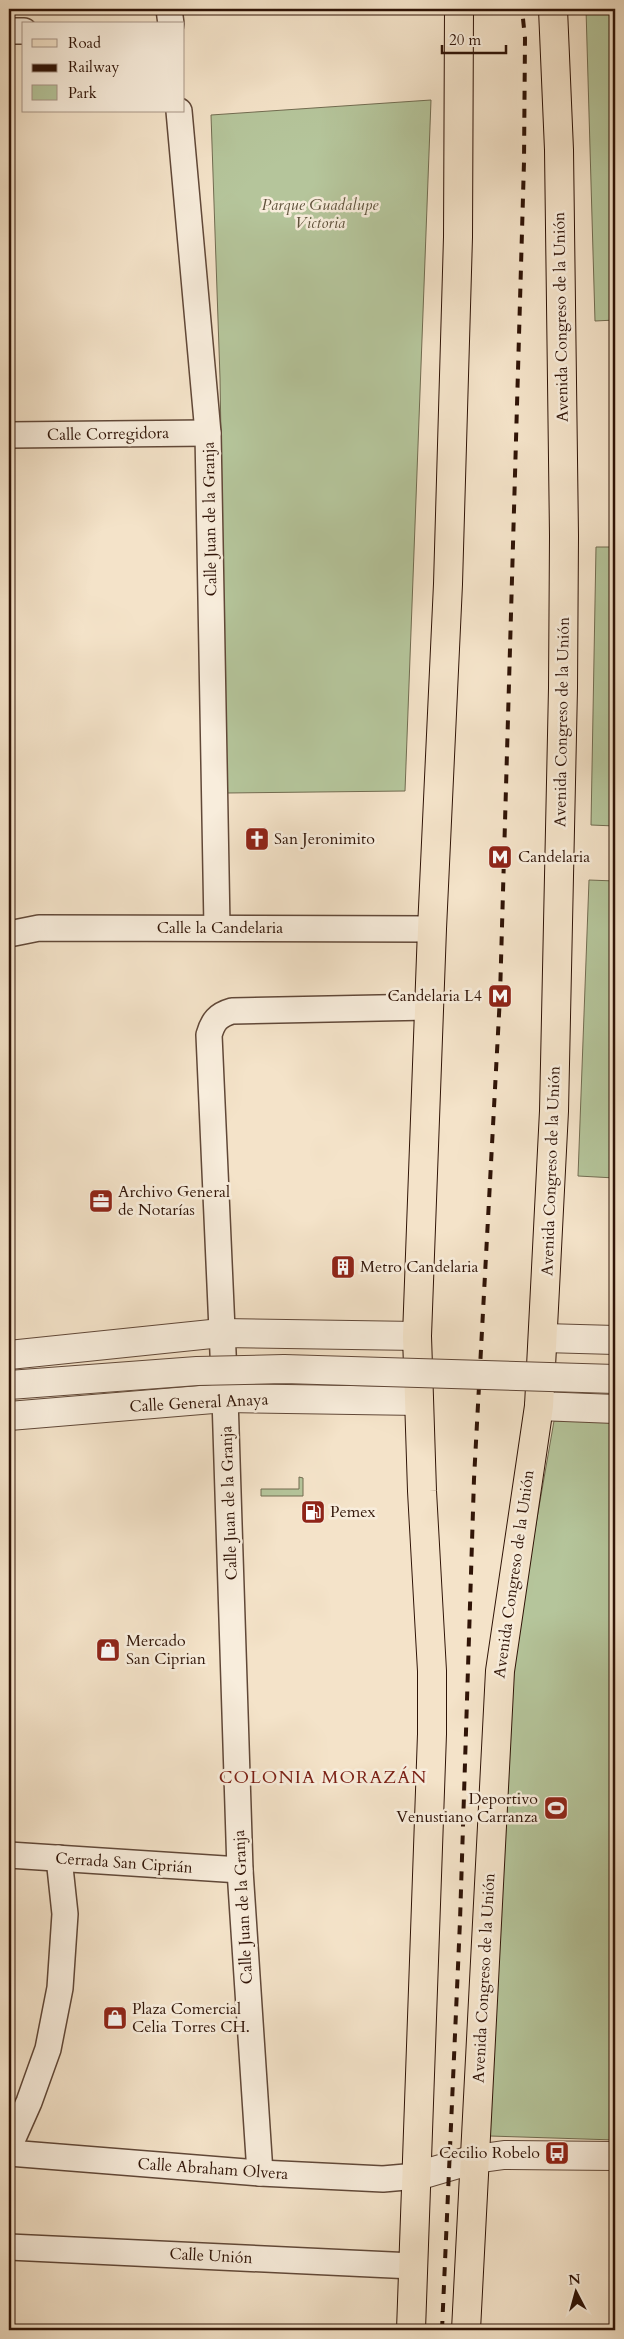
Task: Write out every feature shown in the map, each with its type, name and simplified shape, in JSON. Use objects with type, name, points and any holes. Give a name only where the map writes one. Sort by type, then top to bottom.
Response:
[{"type":"main road","points":[[411,2330],[432,1680],[419,1401],[418,1336],[432,929],[449,574],[458,237],[459,9]]},
{"type":"main road","name":"Avenida Congreso de la Unión","points":[[466,2330],[500,1671],[539,1406],[554,1120],[563,688],[559,150],[553,9]]},
{"type":"street","points":[[169,9],[171,22]]},
{"type":"street","points":[[9,31],[22,31]]},
{"type":"street","name":"Calle Juan de la Granja","points":[[179,112],[208,433],[217,927]]},
{"type":"street","name":"Calle Corregidora","points":[[9,435],[208,433]]},
{"type":"street","name":"Calle la Candelaria","points":[[9,934],[39,928],[432,929]]},
{"type":"street","name":"Calle Juan de la Granja","points":[[260,2173],[240,1870],[225,1398],[209,1035],[212,1023],[220,1014],[232,1011],[429,1007]]},
{"type":"street","points":[[9,1355],[221,1333],[418,1336]]},
{"type":"street","points":[[544,1338],[615,1340]]},
{"type":"street","points":[[9,1385],[197,1371],[284,1369],[615,1379]]},
{"type":"street","name":"Calle General Anaya","points":[[9,1416],[225,1398],[419,1401]]},
{"type":"street","points":[[539,1406],[615,1409]]},
{"type":"street","name":"Cerrada San Ciprián","points":[[9,1855],[240,1870]]},
{"type":"street","points":[[9,2147],[29,2102],[48,2049],[60,1988],[65,1914],[59,1858]]},
{"type":"street","name":"Calle Abraham Olvera","points":[[9,2153],[260,2173],[383,2179],[416,2176]]},
{"type":"street","points":[[416,2176],[475,2159],[504,2155],[615,2156]]},
{"type":"street","name":"Calle Unión","points":[[9,2247],[413,2266]]},
{"type":"green space","points":[[586,9],[615,9],[615,320],[595,321]]},
{"type":"green space","name":"Parque Guadalupe Victoria","points":[[431,100],[405,791],[227,793],[220,378],[211,115]]},
{"type":"green space","points":[[596,547],[615,547],[615,826],[591,825]]},
{"type":"green space","points":[[589,880],[615,881],[615,1178],[578,1176]]},
{"type":"green space","name":"Deportivo Venustiano Carranza","points":[[554,1421],[615,1422],[615,2140],[490,2136],[495,1838],[499,1736]]},
{"type":"green space","points":[[299,1477],[303,1478],[303,1496],[261,1496],[261,1489],[299,1489]]},
{"type":"railway","points":[[442,2330],[460,1921],[474,1479],[500,996],[524,162],[525,38],[522,9]]},
{"type":"place","name":"San Jeronimito","points":[[257,839]]},
{"type":"place","name":"Candelaria","points":[[500,857]]},
{"type":"place","name":"Candelaria L4","points":[[500,996]]},
{"type":"place","name":"Archivo General de Notarías","points":[[101,1201]]},
{"type":"place","name":"Metro Candelaria","points":[[343,1267]]},
{"type":"place","name":"Pemex","points":[[313,1512]]},
{"type":"place","name":"Mercado San Ciprian","points":[[108,1650]]},
{"type":"place","name":"Deportivo Venustiano Carranza","points":[[556,1808]]},
{"type":"place","name":"Plaza Comercial Celia Torres CH.","points":[[115,2018]]},
{"type":"place","name":"Cecilio Robelo","points":[[557,2153]]},
{"type":"district","name":"COLONIA MORAZÁN","points":[[323,1777]]}]
